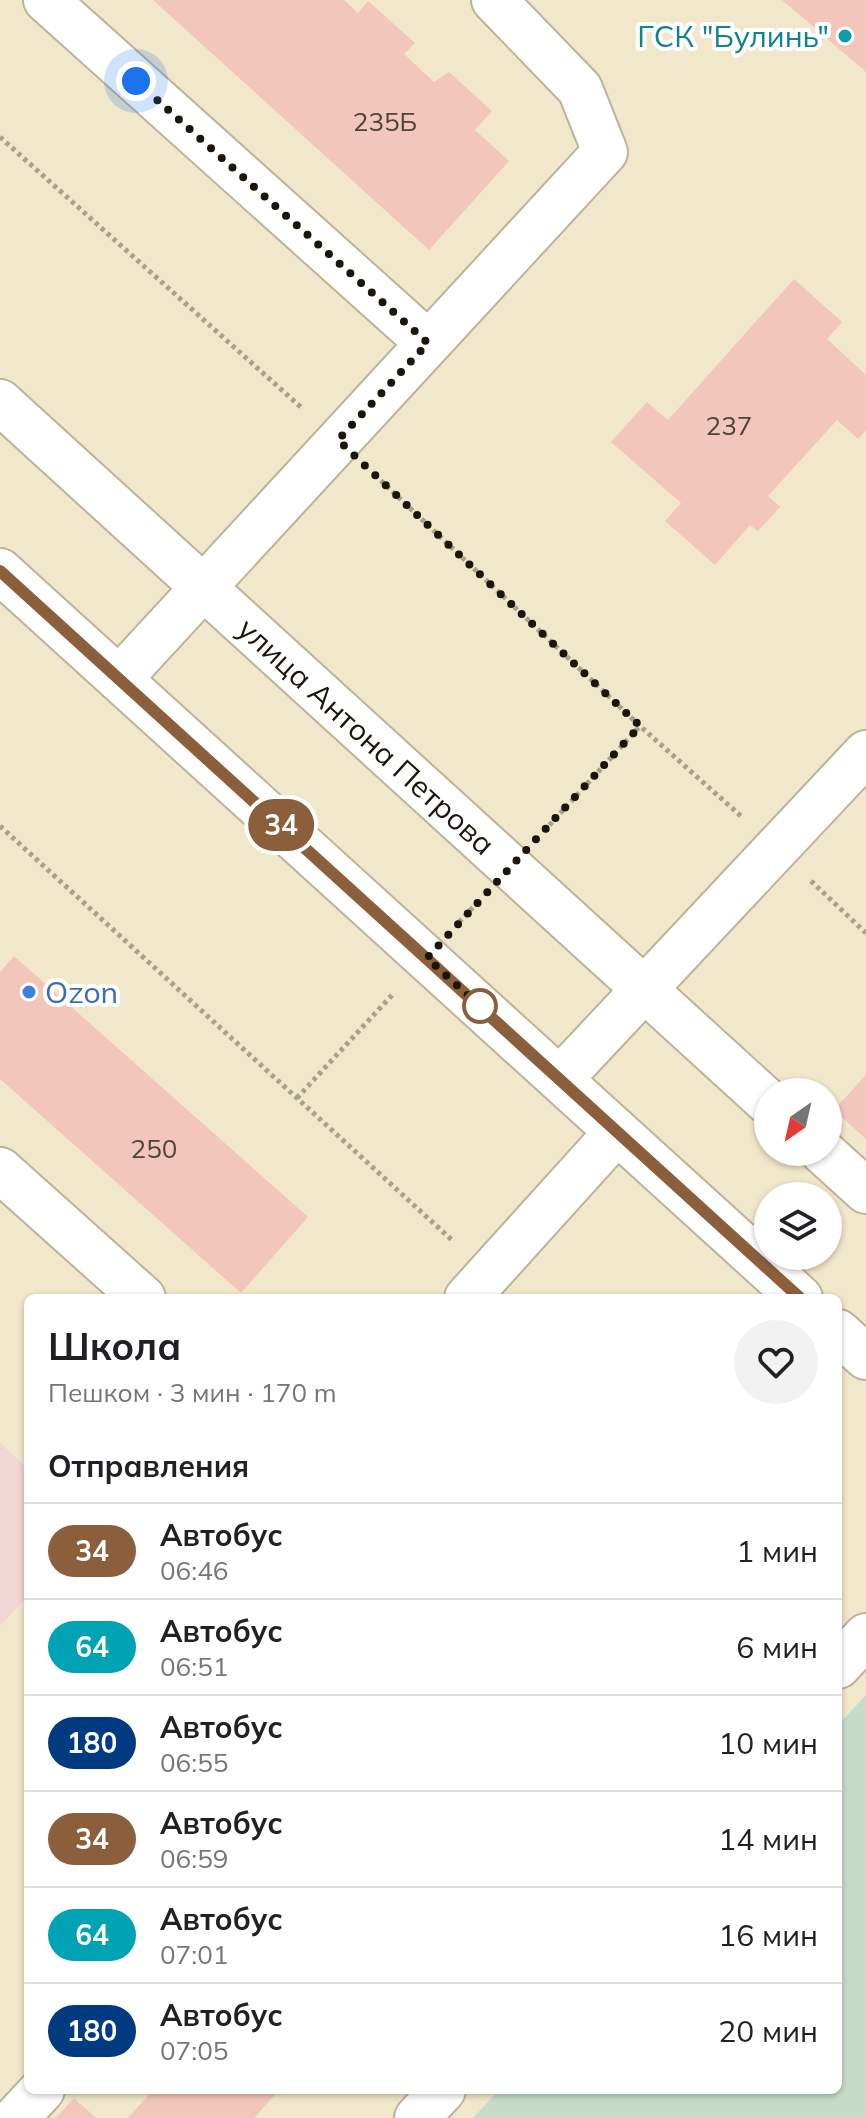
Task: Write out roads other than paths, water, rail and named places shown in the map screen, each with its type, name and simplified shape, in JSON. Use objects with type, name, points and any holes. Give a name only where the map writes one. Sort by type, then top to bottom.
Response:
[{"type":"street","points":[[46,0],[428,343]]},
{"type":"street","points":[[119,679],[605,152],[580,89],[494,0]]},
{"type":"street","name":"улица Антона Петрова","points":[[0,402],[754,1089]]},
{"type":"street","points":[[0,571],[796,1294]]},
{"type":"street","points":[[560,1079],[866,753]]},
{"type":"street","points":[[478,1286],[617,1132]]},
{"type":"street","points":[[838,1166],[866,1191]]},
{"type":"street","points":[[0,1170],[139,1294]]},
{"type":"street","points":[[842,1336],[866,1357]]},
{"type":"street","points":[[842,1662],[866,1636]]},
{"type":"street","points":[[16,2118],[38,2094]]},
{"type":"street","points":[[417,2118],[439,2094]]},
{"type":"place","name":"ГСК \"Булинь\"","points":[[845,36]]},
{"type":"place","name":"Ozon","points":[[29,992]]}]
